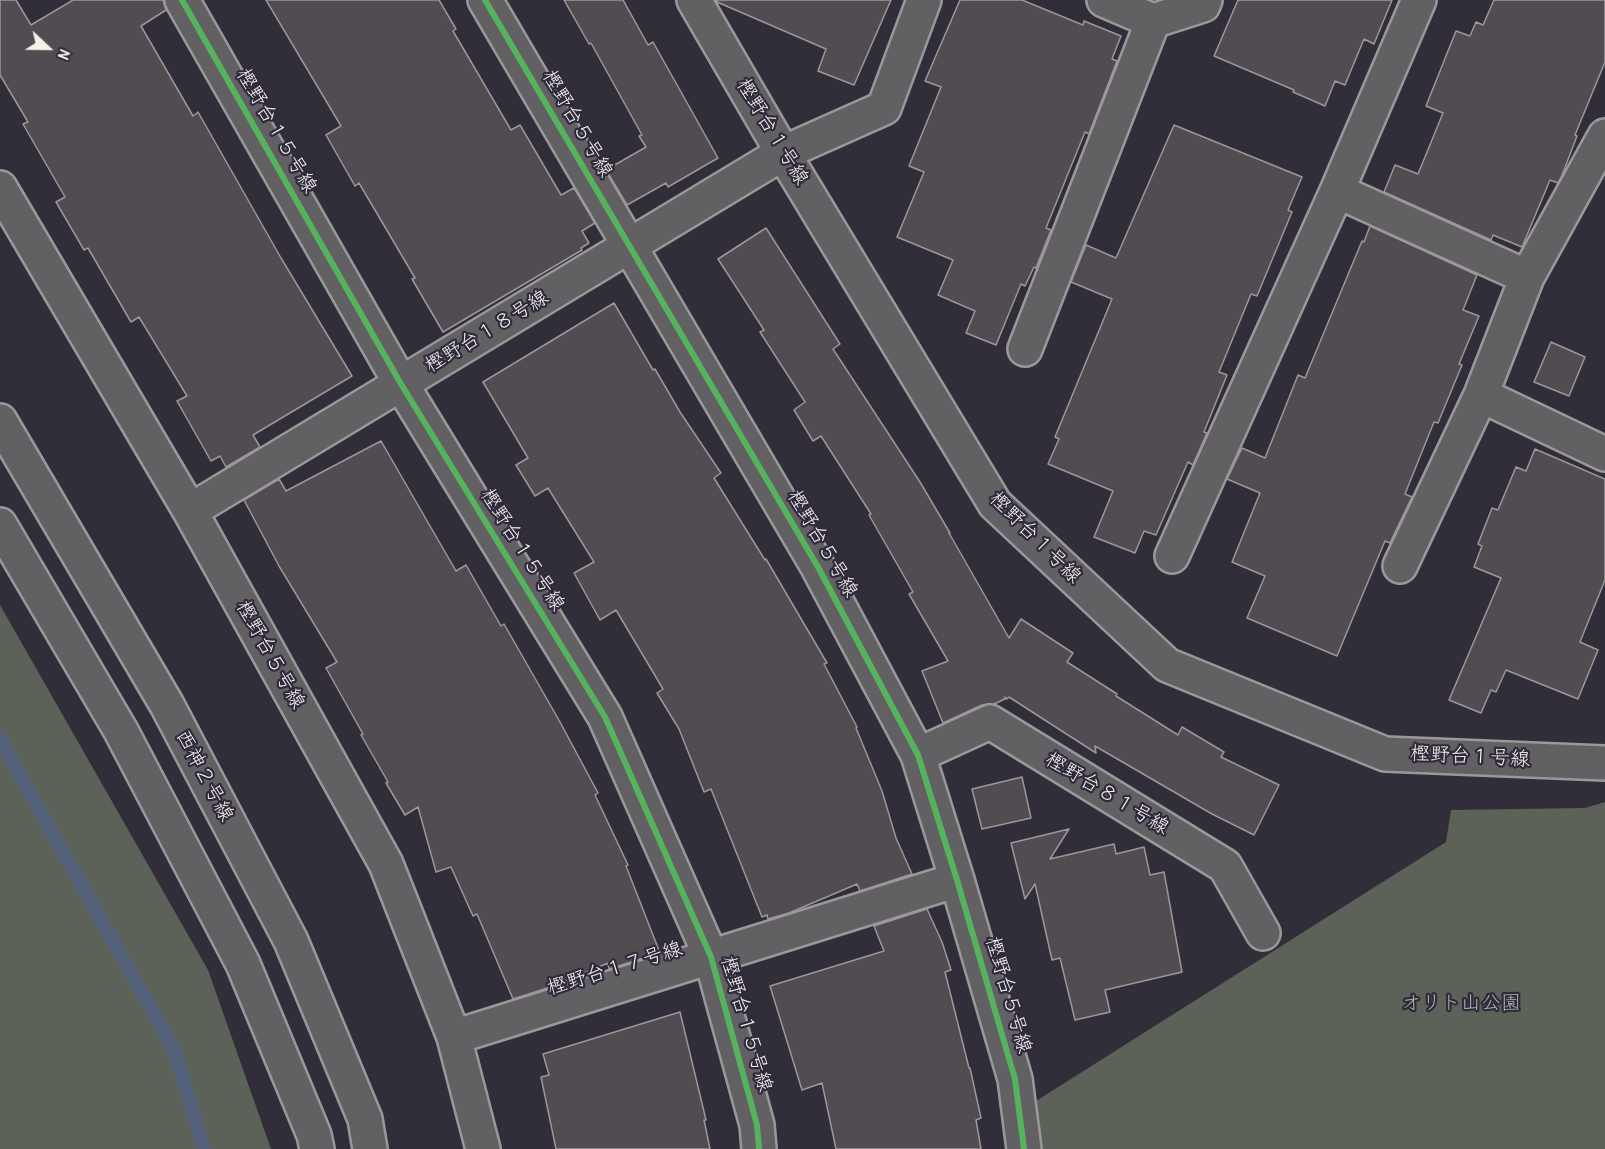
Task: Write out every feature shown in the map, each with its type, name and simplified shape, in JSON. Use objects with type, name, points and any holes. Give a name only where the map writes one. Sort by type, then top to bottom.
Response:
[{"type":"street","name":"樫野台１５号線","points":[[182,0],[401,384],[605,717],[711,957],[757,1125],[759,1149]]},
{"type":"street","name":"樫野台５号線","points":[[485,0],[818,567],[918,755],[1015,1079],[1024,1149]]},
{"type":"street","name":"樫野台１号線","points":[[694,0],[783,153],[995,504],[1167,665],[1385,753],[1605,763]]},
{"type":"street","name":"樫野台１８号線","points":[[190,511],[783,153],[884,108],[924,0]]},
{"type":"street","points":[[1104,0],[1153,21],[1203,5],[1205,0]]},
{"type":"street","points":[[1172,556],[1337,191],[1419,0]]},
{"type":"street","points":[[1025,349],[1153,21]]},
{"type":"street","points":[[1400,566],[1481,394],[1527,277],[1605,136]]},
{"type":"street","name":"樫野台５号線","points":[[0,188],[190,511],[386,864],[454,1037],[483,1149]]},
{"type":"street","points":[[1337,191],[1527,277]]},
{"type":"street","points":[[1481,394],[1605,454]]},
{"type":"street","name":"西神２号線","points":[[0,421],[167,705],[291,940],[365,1119],[370,1149]]},
{"type":"street","points":[[0,525],[121,731],[243,964],[314,1135],[317,1149]]},
{"type":"street","name":"樫野台８１号線","points":[[918,755],[990,722],[1225,866],[1263,933]]},
{"type":"street","name":"樫野台１７号線","points":[[454,1037],[957,880]]},
{"type":"green space","points":[[0,605],[208,970],[271,1149],[0,1149]]},
{"type":"green space","name":"オリト山公園","points":[[1605,802],[1605,1149],[1042,1149],[1036,1101],[1446,842],[1451,810],[1585,808]]},
{"type":"building","points":[[0,0],[16,0],[31,25],[73,0],[163,0],[166,10],[141,26],[193,116],[198,112],[281,258],[352,376],[253,435],[260,447],[226,467],[220,456],[211,461],[177,401],[187,396],[139,317],[131,322],[88,248],[84,250],[56,202],[65,197],[23,124],[28,122],[0,75]]},
{"type":"building","points":[[266,0],[439,0],[456,29],[453,31],[511,130],[520,125],[561,195],[574,188],[595,223],[582,231],[589,243],[581,248],[582,250],[443,332],[412,279],[415,278],[359,183],[355,186],[326,135],[341,126]]},
{"type":"building","points":[[564,0],[623,0],[648,45],[653,42],[718,158],[668,187],[666,183],[627,205],[606,170],[646,147],[639,136],[642,135],[591,43],[589,44]]},
{"type":"building","points":[[716,0],[891,0],[854,85],[818,71],[826,49]]},
{"type":"building","points":[[960,0],[1022,0],[1083,25],[1084,21],[1121,36],[1112,59],[1117,61],[1089,134],[1085,132],[1046,228],[1051,230],[1036,268],[1034,267],[1025,286],[1021,284],[996,345],[966,333],[975,311],[938,295],[953,260],[897,237],[924,172],[909,166],[941,87],[925,81]]},
{"type":"building","points":[[1238,0],[1392,0],[1374,44],[1364,39],[1345,85],[1335,81],[1325,106],[1293,92],[1294,90],[1214,56]]},
{"type":"building","points":[[1494,0],[1605,0],[1605,62],[1575,135],[1577,136],[1561,178],[1558,183],[1550,180],[1522,247],[1493,235],[1491,240],[1384,192],[1395,165],[1418,174],[1443,113],[1426,106],[1456,31],[1470,36],[1476,22],[1483,25]]},
{"type":"building","points":[[1174,125],[1302,177],[1288,210],[1292,212],[1257,296],[1251,294],[1219,372],[1227,375],[1193,465],[1188,462],[1156,535],[1144,531],[1135,553],[1094,537],[1113,491],[1048,464],[1059,439],[1055,437],[1112,299],[1071,282],[1086,245],[1116,258]]},
{"type":"building","points":[[1370,226],[1477,275],[1463,310],[1479,316],[1438,423],[1434,422],[1405,494],[1412,497],[1390,543],[1385,541],[1337,656],[1247,618],[1265,576],[1232,562],[1260,493],[1227,479],[1242,448],[1265,458],[1298,375],[1305,378]]},
{"type":"building","points":[[766,228],[840,344],[833,349],[920,482],[1009,638],[1021,619],[1073,653],[1067,662],[1117,694],[1116,696],[1178,735],[1182,727],[1224,752],[1221,757],[1279,785],[1254,835],[1212,814],[1095,746],[1096,753],[1009,697],[994,704],[982,705],[943,723],[922,671],[948,661],[909,594],[913,592],[869,515],[871,514],[821,436],[813,441],[794,410],[805,402],[760,332],[764,330],[718,259]]},
{"type":"building","points":[[614,303],[653,370],[655,369],[680,412],[721,473],[714,478],[766,559],[827,663],[824,664],[857,727],[882,791],[896,838],[912,874],[860,891],[857,884],[789,913],[768,919],[767,915],[762,917],[711,789],[704,792],[679,729],[657,693],[663,689],[616,610],[600,620],[574,573],[594,562],[548,488],[535,496],[516,465],[528,458],[483,382]]},
{"type":"building","points":[[1551,342],[1585,357],[1569,396],[1534,382]]},
{"type":"building","points":[[381,441],[456,571],[466,565],[501,626],[504,624],[560,722],[598,793],[595,795],[628,865],[626,866],[660,953],[609,969],[608,963],[554,986],[513,999],[477,914],[473,916],[451,867],[436,872],[418,807],[405,815],[386,783],[388,782],[361,735],[363,734],[326,668],[337,662],[279,566],[244,500],[279,479],[286,491]]},
{"type":"building","points":[[1535,449],[1605,479],[1605,580],[1580,642],[1598,650],[1578,699],[1506,670],[1496,692],[1491,690],[1481,713],[1449,700],[1501,578],[1474,567],[1482,546],[1478,544],[1492,508],[1498,510],[1516,467],[1526,471]]},
{"type":"building","points":[[1022,777],[1031,818],[982,829],[972,789]]},
{"type":"building","points":[[1069,829],[1050,859],[1114,844],[1116,854],[1144,847],[1150,875],[1164,872],[1182,972],[1105,990],[1110,1012],[1075,1020],[1060,958],[1052,960],[1035,884],[1025,899],[1011,843]]},
{"type":"building","points":[[927,909],[942,942],[951,970],[945,972],[981,1118],[976,1120],[981,1149],[836,1149],[822,1083],[802,1090],[770,986],[884,951],[874,926]]},
{"type":"building","points":[[680,1012],[706,1120],[704,1120],[710,1149],[556,1149],[541,1077],[549,1075],[543,1054]]},
{"type":"waterway","points":[[0,739],[175,1052],[204,1149]]},
{"type":"cycle path","points":[[182,0],[401,384],[605,717],[711,957],[757,1125],[759,1149]]},
{"type":"cycle path","points":[[485,0],[818,567],[918,755],[1015,1079],[1024,1149]]}]
